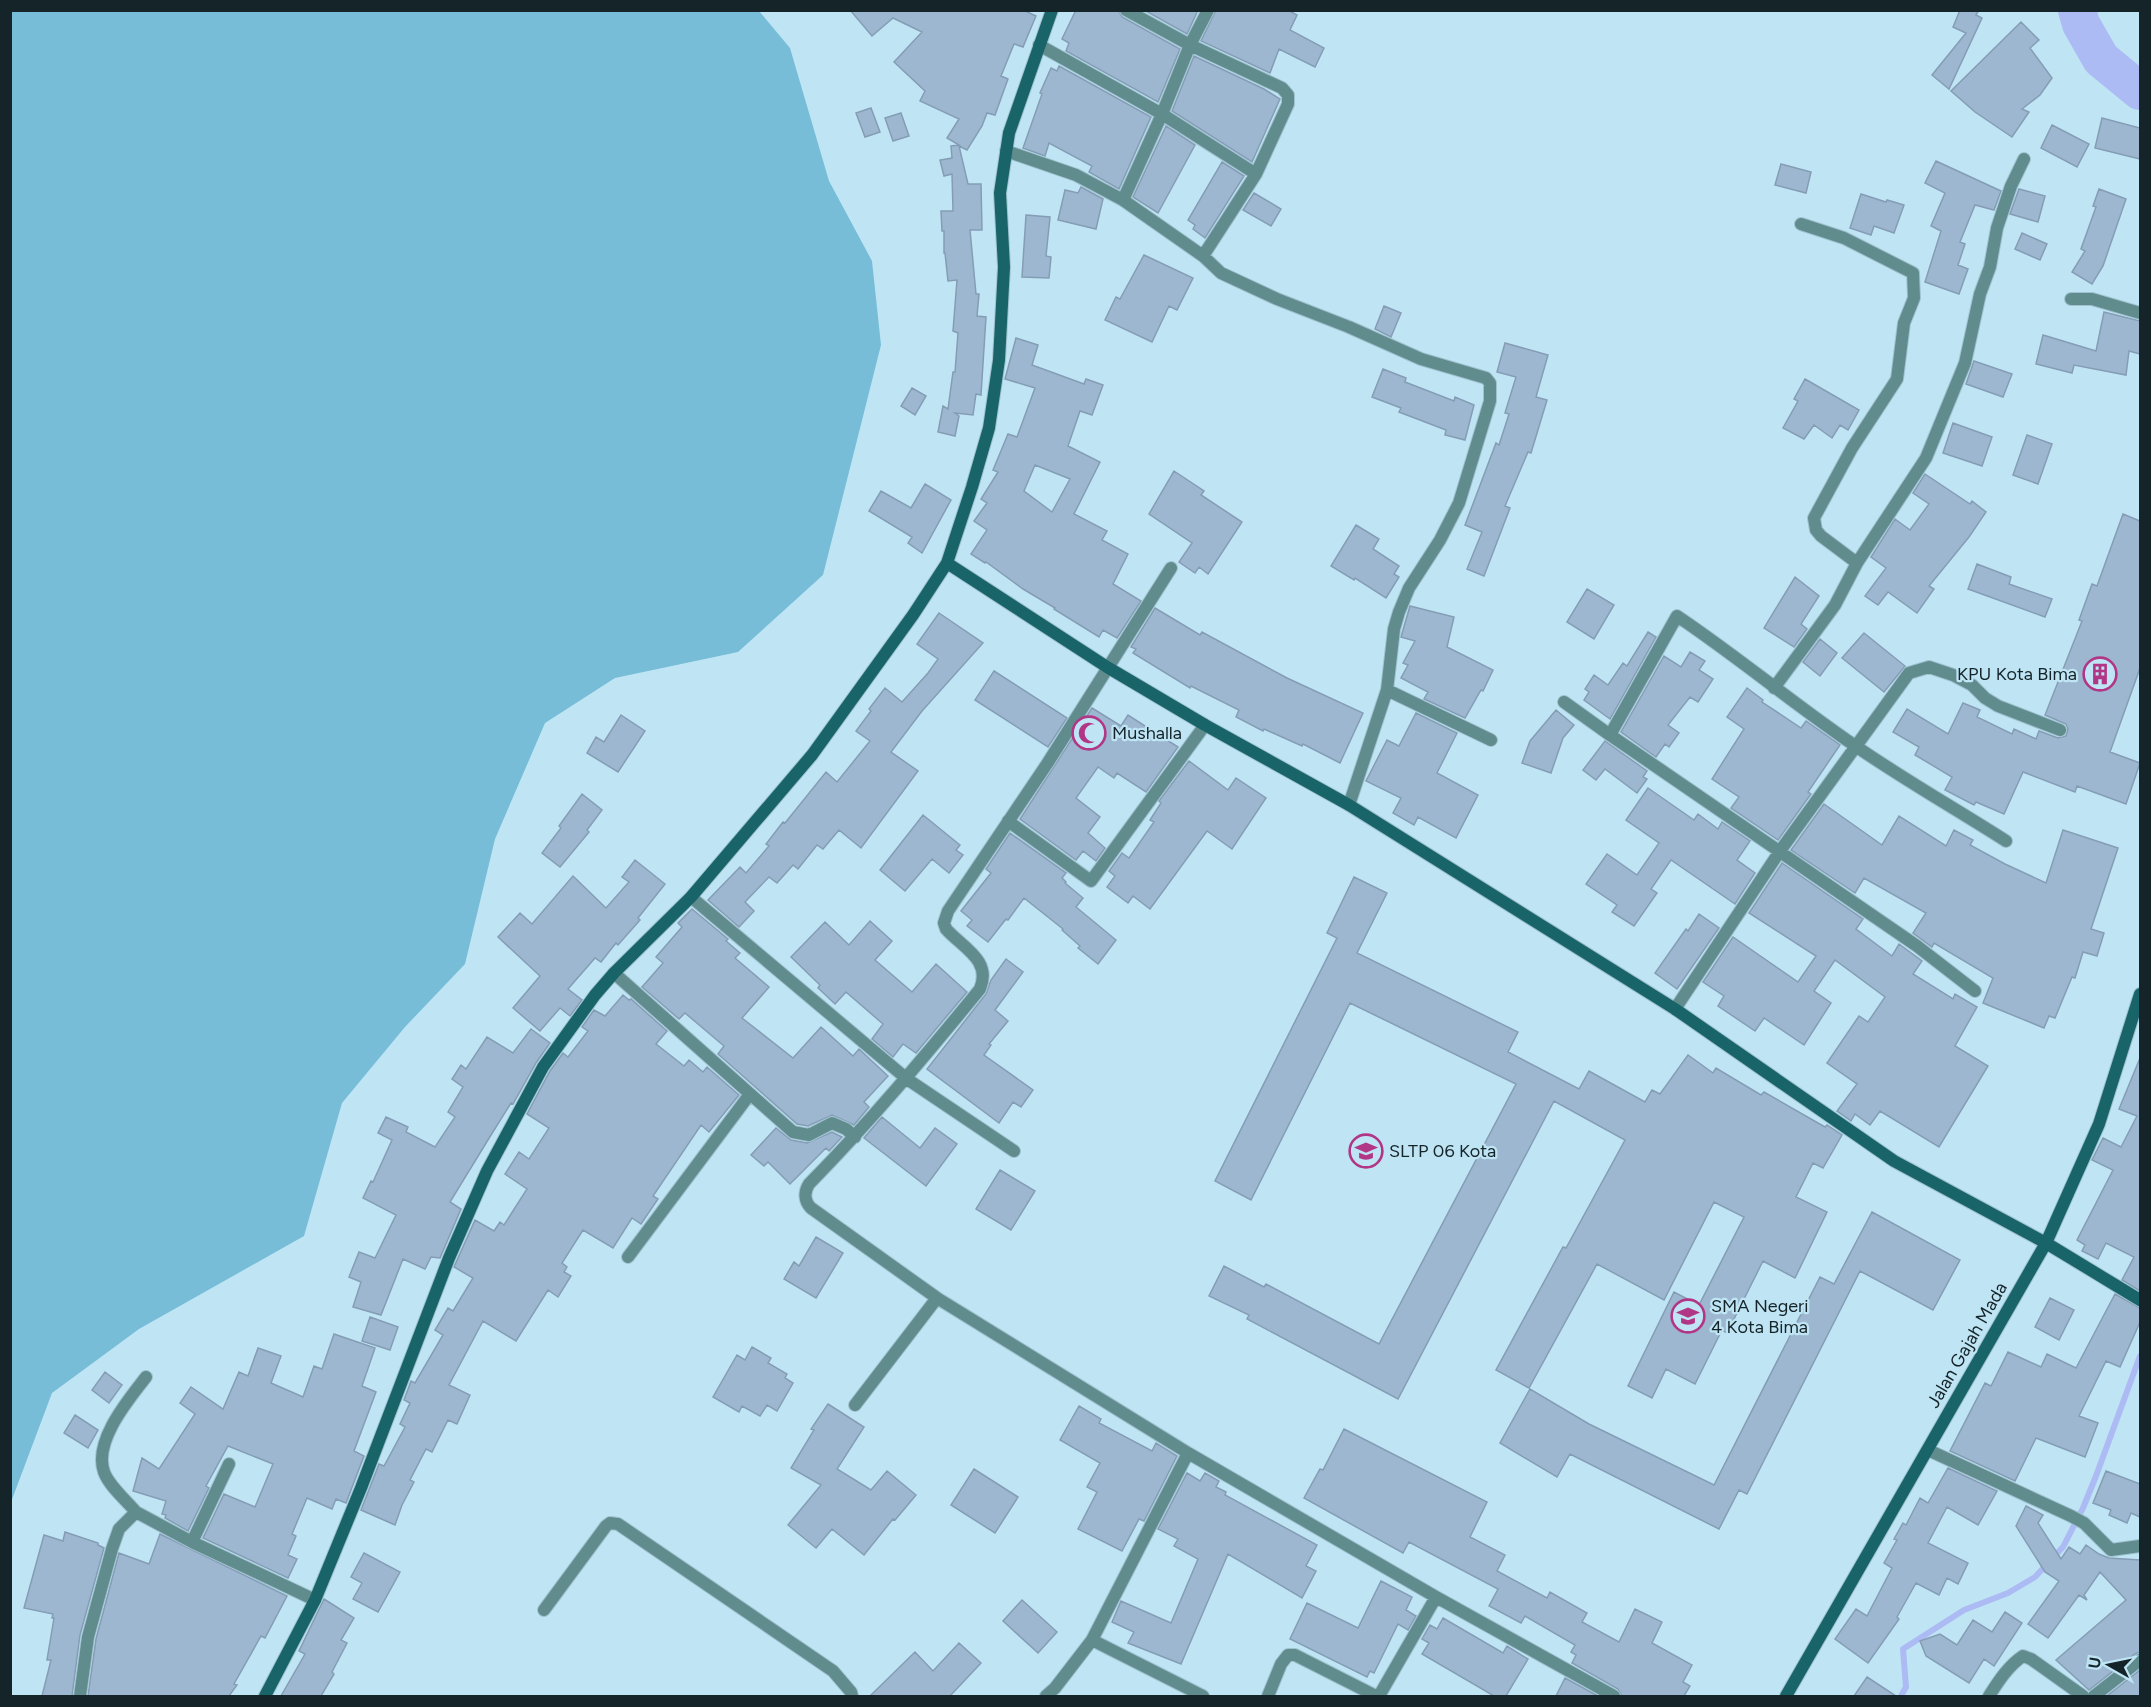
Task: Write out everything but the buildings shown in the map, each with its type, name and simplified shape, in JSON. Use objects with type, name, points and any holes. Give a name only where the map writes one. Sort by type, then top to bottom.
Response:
[{"type":"street","points":[[1126,10],[1190,45],[1282,88],[1288,95],[1288,105],[1256,174],[1203,256]]},
{"type":"street","points":[[1123,200],[1190,45],[1208,10]]},
{"type":"street","points":[[265,1696],[315,1600],[361,1488],[449,1258],[487,1171],[543,1067],[567,1032],[614,973],[691,897],[812,755],[914,615],[947,563],[989,428],[1004,267],[1000,193],[1009,133],[1051,11]]},
{"type":"street","points":[[1039,45],[1162,114],[1256,174]]},
{"type":"street","points":[[1006,151],[1076,175],[1123,200],[1203,256],[1221,273],[1420,359],[1486,378],[1490,383],[1490,401],[1459,503],[1440,540],[1409,588],[1399,612],[1394,629],[1388,690],[1349,805]]},
{"type":"street","points":[[1774,688],[1835,605],[1857,562],[1926,458],[1965,363],[1980,294],[1990,267],[1997,228],[2011,186],[2024,159]]},
{"type":"street","points":[[1801,224],[1844,238],[1913,273],[1914,298],[1904,323],[1897,379],[1852,448],[1814,518],[1816,530],[1821,536],[1857,562]]},
{"type":"street","points":[[2071,299],[2092,299],[2140,313]]},
{"type":"street","points":[[947,563],[1107,667],[1205,725],[1349,805],[1676,1009],[1894,1161],[2046,1243],[2140,1300]]},
{"type":"street","points":[[1171,568],[1047,764],[948,910],[944,923],[952,936],[981,963],[984,979],[980,988],[907,1079],[809,1184],[805,1192],[808,1205],[937,1298],[1188,1453],[1611,1696]]},
{"type":"street","points":[[1610,735],[1677,616],[1735,655],[1774,688],[1856,747],[2006,840]]},
{"type":"street","points":[[1676,1009],[1780,851],[1909,673],[1929,667],[1953,675],[1972,685],[1985,698],[1998,706],[2060,730]]},
{"type":"street","points":[[1388,690],[1491,740]]},
{"type":"street","points":[[1564,702],[1917,946],[1975,991]]},
{"type":"street","points":[[1008,821],[1091,882],[1205,725]]},
{"type":"street","points":[[691,897],[907,1079],[1014,1151]]},
{"type":"street","points":[[614,973],[793,1132],[809,1135],[832,1123],[839,1124],[855,1137]]},
{"type":"street","name":"Jalan Gajah Mada","points":[[1786,1696],[2046,1243],[2099,1124],[2140,994]]},
{"type":"street","points":[[628,1257],[750,1094]]},
{"type":"street","points":[[855,1405],[937,1298]]},
{"type":"street","points":[[146,1377],[125,1403],[108,1434],[102,1459],[104,1473],[136,1512],[192,1542],[315,1600]]},
{"type":"street","points":[[1928,1450],[2079,1521],[2111,1550],[2140,1546]]},
{"type":"street","points":[[1046,1696],[1055,1689],[1092,1640],[1188,1453]]},
{"type":"street","points":[[192,1542],[229,1464]]},
{"type":"street","points":[[80,1696],[88,1637],[112,1549],[119,1529],[136,1512]]},
{"type":"street","points":[[544,1610],[606,1526],[610,1523],[620,1525],[833,1671],[852,1696]]},
{"type":"street","points":[[1268,1696],[1285,1658],[1288,1655],[1295,1655],[1377,1696],[1436,1597]]},
{"type":"street","points":[[1092,1640],[1203,1696]]},
{"type":"street","points":[[1989,1696],[2011,1666],[2023,1656],[2031,1659],[2083,1696]]},
{"type":"street","points":[[2094,1696],[2140,1660]]},
{"type":"shaded area","points":[[11,10],[759,11],[790,48],[829,181],[872,261],[881,345],[823,575],[738,652],[615,678],[545,723],[495,839],[465,964],[405,1027],[342,1103],[304,1236],[139,1329],[52,1393],[11,1502]]},
{"type":"waterway","points":[[2077,10],[2081,24],[2101,59],[2140,91]]},
{"type":"waterway","points":[[1901,1696],[1906,1687],[1903,1649],[1964,1610],[2008,1593],[2035,1577],[2063,1547],[2096,1476],[2140,1356]]},
{"type":"place","name":"KPU Kota Bima","points":[[2100,674]]},
{"type":"place","name":"Mushalla","points":[[1089,733]]},
{"type":"place","name":"SLTP 06 Kota","points":[[1366,1151]]},
{"type":"place","name":"SMA Negeri 4 Kota Bima","points":[[1688,1316]]}]
